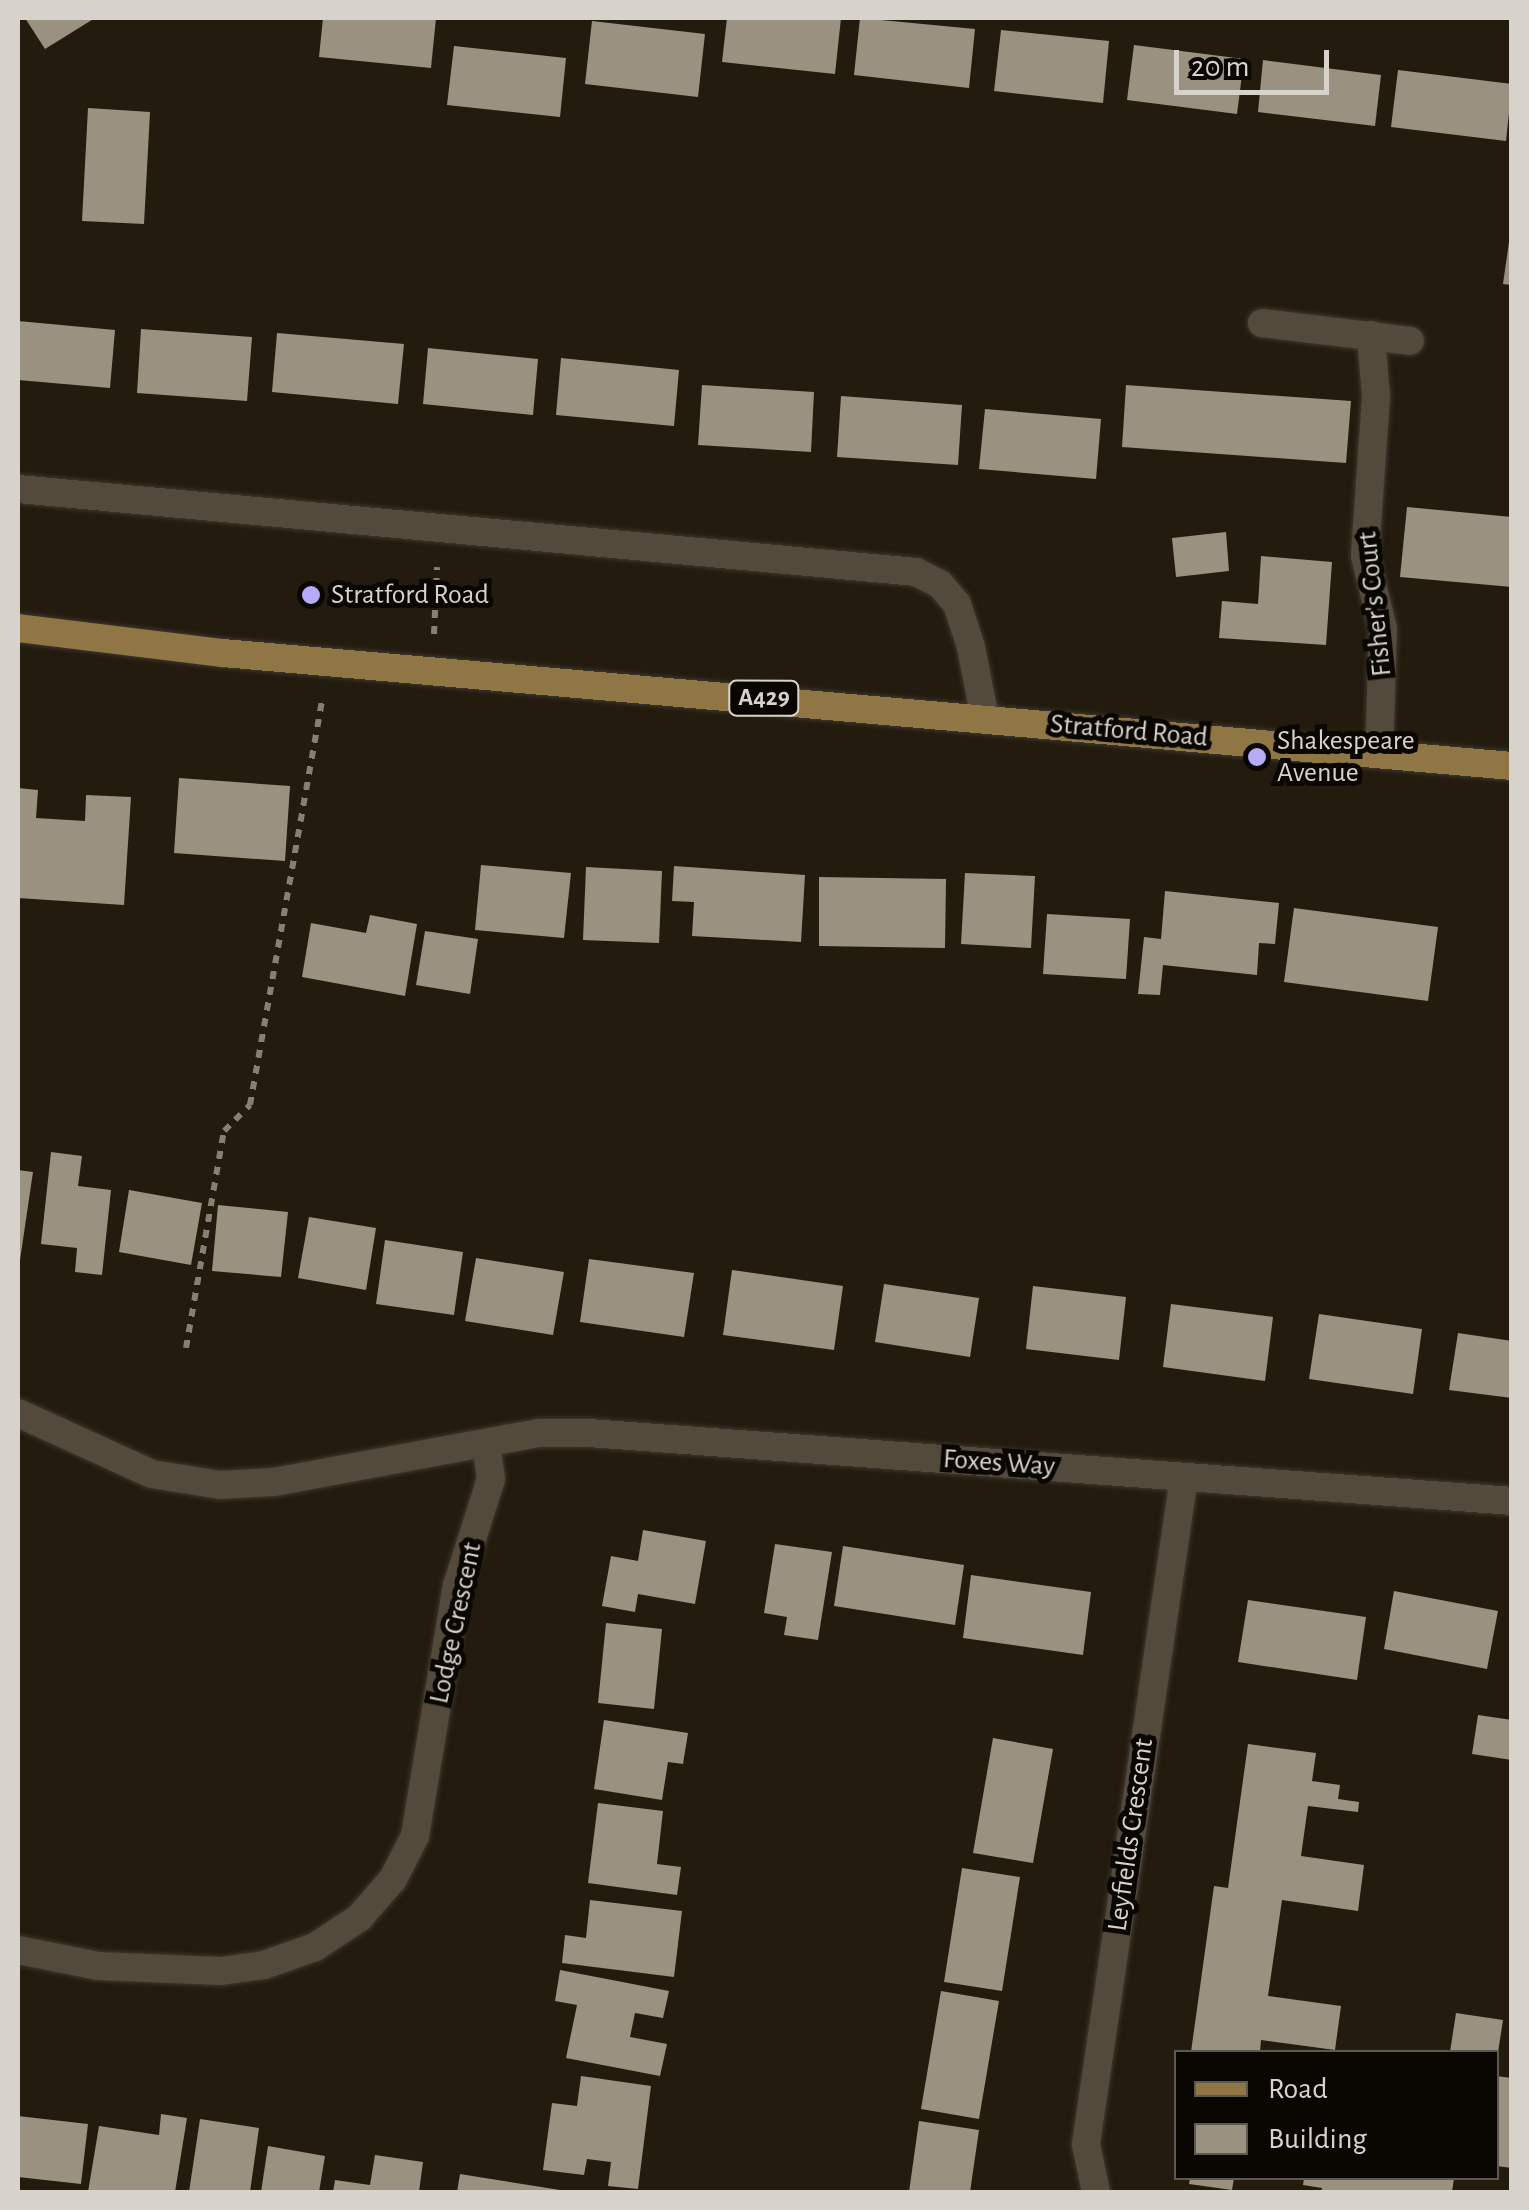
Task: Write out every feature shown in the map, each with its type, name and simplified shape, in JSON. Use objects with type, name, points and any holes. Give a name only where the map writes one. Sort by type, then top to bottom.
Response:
[{"type":"main road","name":"Stratford Road","points":[[18,628],[330,661],[1512,766]]},
{"type":"street","points":[[1262,322],[1410,341]]},
{"type":"street","name":"Fisher's Court","points":[[1371,335],[1376,397],[1365,556],[1383,629],[1379,754]]},
{"type":"street","points":[[18,489],[916,572],[940,584],[957,604],[972,647],[984,719]]},
{"type":"street","points":[[18,1412],[152,1474],[220,1486],[293,1478],[486,1442]]},
{"type":"street","name":"Foxes Way","points":[[486,1442],[538,1434],[589,1433],[1512,1501]]},
{"type":"street","name":"Lodge Crescent","points":[[18,1950],[98,1966],[221,1971],[264,1965],[315,1947],[359,1918],[393,1879],[414,1836],[457,1586],[491,1480],[486,1442]]},
{"type":"street","name":"Leyfields Crescent","points":[[1096,2192],[1086,2144],[1184,1477]]},
{"type":"path","points":[[432,670],[440,528]]},
{"type":"path","points":[[186,1348],[224,1131],[250,1105],[330,661]]},
{"type":"building","points":[[25,18],[95,18],[45,49]]},
{"type":"building","points":[[323,18],[436,18],[431,68],[319,57]]},
{"type":"building","points":[[727,18],[841,18],[835,74],[722,62]]},
{"type":"building","points":[[860,18],[975,29],[969,88],[854,75]]},
{"type":"building","points":[[592,21],[705,34],[698,97],[585,84]]},
{"type":"building","points":[[1001,30],[1109,41],[1103,103],[994,91]]},
{"type":"building","points":[[1134,45],[1244,59],[1237,114],[1127,100]]},
{"type":"building","points":[[454,46],[566,58],[560,117],[447,105]]},
{"type":"building","points":[[1263,60],[1381,75],[1375,126],[1258,112]]},
{"type":"building","points":[[1398,70],[1512,84],[1506,141],[1391,127]]},
{"type":"building","points":[[88,108],[150,112],[144,224],[82,221]]},
{"type":"building","points":[[1512,242],[1512,285],[1503,284]]},
{"type":"building","points":[[18,321],[115,330],[110,388],[18,380]]},
{"type":"building","points":[[141,329],[252,337],[247,401],[137,393]]},
{"type":"building","points":[[277,333],[404,344],[398,404],[272,392]]},
{"type":"building","points":[[428,348],[538,359],[533,415],[423,404]]},
{"type":"building","points":[[561,358],[679,370],[674,426],[556,415]]},
{"type":"building","points":[[702,385],[814,392],[811,452],[698,445]]},
{"type":"building","points":[[1126,385],[1351,401],[1346,463],[1122,447]]},
{"type":"building","points":[[841,396],[962,405],[958,465],[837,457]]},
{"type":"building","points":[[985,409],[1101,419],[1096,479],[979,469]]},
{"type":"building","points":[[1407,507],[1512,517],[1512,587],[1400,577]]},
{"type":"building","points":[[1226,532],[1229,571],[1176,577],[1172,538]]},
{"type":"building","points":[[1261,556],[1332,562],[1326,645],[1219,638],[1222,601],[1258,604]]},
{"type":"building","points":[[179,778],[290,786],[285,861],[174,853]]},
{"type":"building","points":[[18,788],[38,790],[36,818],[85,821],[86,795],[131,797],[124,905],[18,898]]},
{"type":"building","points":[[481,865],[571,873],[564,938],[475,930]]},
{"type":"building","points":[[674,866],[805,875],[801,942],[692,936],[694,902],[672,901]]},
{"type":"building","points":[[586,867],[662,871],[659,943],[583,940]]},
{"type":"building","points":[[965,873],[1035,876],[1031,948],[961,944]]},
{"type":"building","points":[[819,877],[946,879],[945,948],[819,946]]},
{"type":"building","points":[[1165,891],[1279,903],[1275,944],[1259,943],[1257,975],[1163,965],[1160,995],[1138,994],[1144,937],[1161,939]]},
{"type":"building","points":[[1294,908],[1438,927],[1428,1001],[1284,982]]},
{"type":"building","points":[[1047,914],[1130,919],[1126,979],[1043,974]]},
{"type":"building","points":[[370,915],[417,924],[405,996],[302,977],[311,923],[366,933]]},
{"type":"building","points":[[425,931],[478,939],[470,994],[416,985]]},
{"type":"building","points":[[51,1152],[82,1156],[78,1186],[111,1190],[102,1275],[75,1272],[77,1248],[41,1244]]},
{"type":"building","points":[[18,1170],[33,1172],[20,1260],[18,1260]]},
{"type":"building","points":[[129,1190],[202,1203],[191,1265],[119,1252]]},
{"type":"building","points":[[218,1205],[288,1212],[281,1277],[212,1271]]},
{"type":"building","points":[[309,1217],[376,1228],[366,1290],[298,1278]]},
{"type":"building","points":[[385,1240],[463,1252],[454,1315],[376,1304]]},
{"type":"building","points":[[476,1258],[564,1272],[553,1335],[465,1321]]},
{"type":"building","points":[[589,1259],[694,1273],[684,1337],[580,1322]]},
{"type":"building","points":[[732,1270],[843,1286],[834,1350],[723,1335]]},
{"type":"building","points":[[884,1284],[979,1298],[970,1357],[875,1342]]},
{"type":"building","points":[[1033,1286],[1126,1297],[1119,1360],[1026,1349]]},
{"type":"building","points":[[1171,1304],[1273,1317],[1265,1381],[1163,1367]]},
{"type":"building","points":[[1319,1314],[1422,1329],[1413,1394],[1309,1379]]},
{"type":"building","points":[[1458,1333],[1512,1341],[1512,1398],[1449,1390]]},
{"type":"building","points":[[643,1530],[706,1541],[695,1604],[638,1594],[635,1612],[602,1606],[611,1556],[638,1561]]},
{"type":"building","points":[[775,1544],[832,1552],[818,1640],[784,1635],[787,1617],[764,1613]]},
{"type":"building","points":[[843,1546],[964,1565],[955,1625],[834,1606]]},
{"type":"building","points":[[971,1575],[1091,1592],[1083,1655],[963,1638]]},
{"type":"building","points":[[1394,1591],[1498,1611],[1487,1669],[1384,1649]]},
{"type":"building","points":[[1248,1600],[1366,1617],[1357,1680],[1238,1662]]},
{"type":"building","points":[[606,1623],[662,1629],[654,1709],[598,1703]]},
{"type":"building","points":[[1478,1715],[1512,1720],[1512,1760],[1472,1754]]},
{"type":"building","points":[[604,1720],[688,1733],[683,1764],[668,1762],[662,1800],[594,1789]]},
{"type":"building","points":[[993,1738],[1053,1749],[1033,1863],[973,1853]]},
{"type":"building","points":[[1248,1744],[1316,1753],[1312,1781],[1340,1785],[1338,1799],[1359,1802],[1358,1812],[1308,1806],[1301,1856],[1364,1865],[1358,1911],[1282,1900],[1268,1996],[1341,2006],[1335,2050],[1261,2040],[1260,2050],[1191,2050],[1214,1886],[1228,1888]]},
{"type":"building","points":[[598,1803],[663,1811],[657,1864],[681,1867],[677,1895],[588,1883]]},
{"type":"building","points":[[962,1868],[1020,1877],[1002,1991],[944,1982]]},
{"type":"building","points":[[590,1900],[682,1911],[674,1977],[562,1963],[565,1935],[586,1938]]},
{"type":"building","points":[[560,1970],[669,1991],[663,2018],[635,2013],[630,2037],[667,2044],[660,2076],[566,2058],[577,2005],[555,2001]]},
{"type":"building","points":[[941,1991],[999,2001],[979,2119],[921,2109]]},
{"type":"building","points":[[1456,2013],[1503,2020],[1498,2050],[1450,2050]]},
{"type":"building","points":[[581,2076],[651,2086],[638,2189],[608,2186],[611,2162],[587,2159],[584,2175],[543,2170],[552,2103],[577,2106]]},
{"type":"building","points":[[1499,2076],[1512,2078],[1512,2168],[1499,2166]]},
{"type":"building","points":[[161,2114],[187,2118],[175,2192],[88,2192],[99,2126],[159,2135]]},
{"type":"building","points":[[18,2116],[88,2124],[81,2184],[18,2177]]},
{"type":"building","points":[[200,2119],[259,2128],[250,2192],[189,2192]]},
{"type":"building","points":[[919,2121],[979,2130],[970,2192],[909,2192]]},
{"type":"building","points":[[268,2146],[325,2156],[319,2192],[261,2192]]},
{"type":"building","points":[[375,2155],[423,2162],[419,2192],[333,2192],[335,2180],[370,2185]]},
{"type":"building","points":[[460,2174],[560,2190],[457,2192]]},
{"type":"building","points":[[1190,2180],[1234,2180],[1232,2190],[1189,2184]]},
{"type":"building","points":[[1304,2180],[1454,2180],[1452,2192],[1321,2192],[1322,2188],[1303,2185]]},
{"type":"place","name":"Stratford Road","points":[[311,595]]},
{"type":"place","name":"Shakespeare Avenue","points":[[1257,757]]}]
